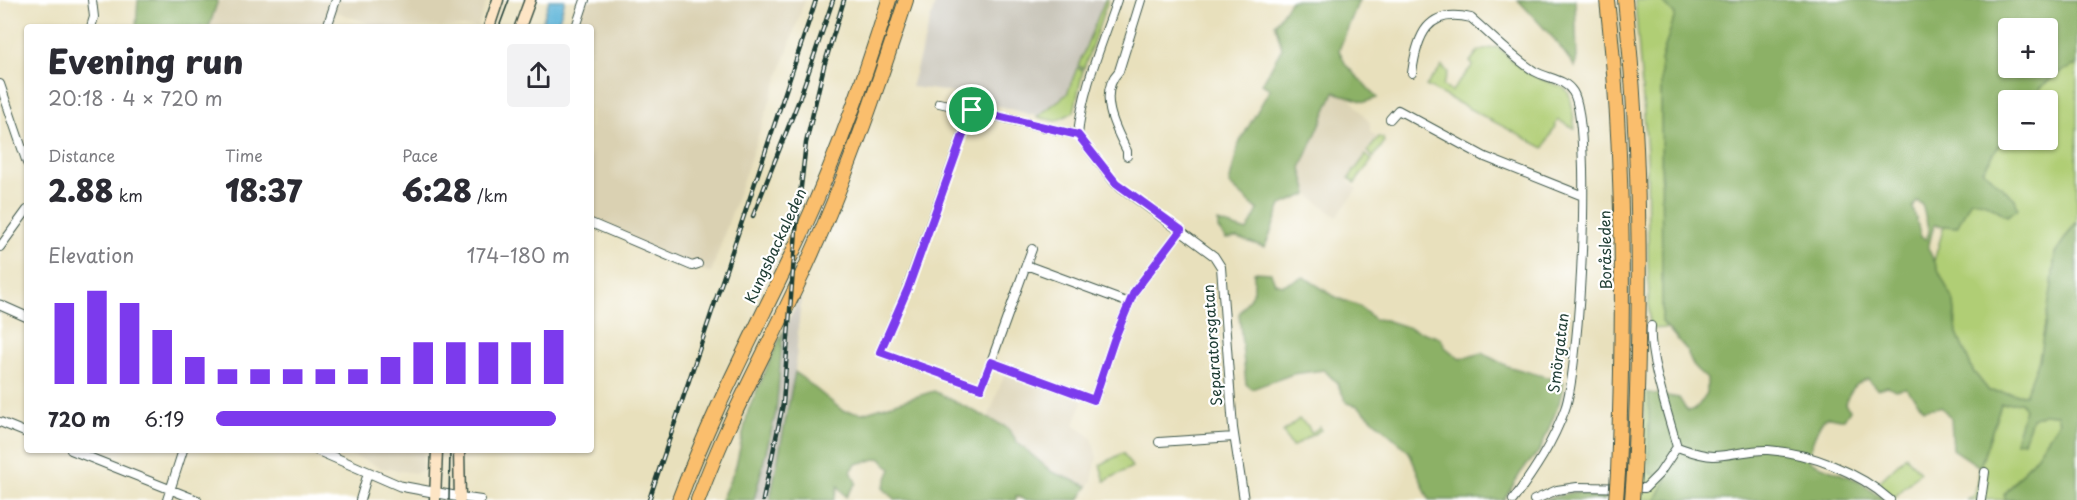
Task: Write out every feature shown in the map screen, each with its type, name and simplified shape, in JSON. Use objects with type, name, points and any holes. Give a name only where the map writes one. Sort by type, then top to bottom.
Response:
[{"type":"highway","name":"Kungsbackaleden","points":[[679,500],[719,402],[790,259],[825,178],[889,0]]},
{"type":"highway","points":[[698,500],[722,441],[833,205],[906,0]]},
{"type":"highway","name":"Boråsleden","points":[[1607,0],[1615,74],[1622,202],[1623,346],[1616,500]]},
{"type":"highway","points":[[1625,0],[1636,142],[1640,267],[1632,500]]},
{"type":"main road","points":[[490,24],[498,0]]},
{"type":"main road","points":[[521,24],[530,0]]},
{"type":"main road","points":[[435,496],[437,453]]},
{"type":"main road","points":[[459,453],[460,498]]},
{"type":"street","points":[[92,0],[94,17],[92,24]]},
{"type":"street","points":[[328,24],[336,0]]},
{"type":"street","points":[[577,24],[585,0]]},
{"type":"street","points":[[939,103],[1078,135],[1091,77],[1118,0]]},
{"type":"street","points":[[1126,156],[1127,151],[1110,118],[1109,106],[1115,75],[1119,71],[1141,0]]},
{"type":"street","name":"Smörgatan","points":[[1412,73],[1415,49],[1425,30],[1443,15],[1458,15],[1471,18],[1534,71],[1569,86],[1580,106],[1583,196],[1577,346],[1570,390],[1565,408],[1546,452],[1513,500]]},
{"type":"street","points":[[0,84],[24,154]]},
{"type":"street","points":[[972,110],[908,288],[880,352],[981,388],[1032,249]]},
{"type":"street","points":[[1390,119],[1398,110],[1485,157],[1583,196]]},
{"type":"street","name":"Separatorsgatan","points":[[1078,135],[1116,183],[1215,256],[1221,267],[1234,438]]},
{"type":"street","points":[[0,247],[3,236],[24,213]]},
{"type":"street","points":[[594,224],[692,266],[698,264]]},
{"type":"street","points":[[991,362],[1094,400],[1129,303],[1153,266],[1181,230]]},
{"type":"street","points":[[1026,265],[1129,303]]},
{"type":"street","points":[[0,305],[24,316]]},
{"type":"street","points":[[1534,500],[1557,490],[1577,487],[1645,488],[1659,474],[1677,447],[1661,390],[1651,340],[1651,326]]},
{"type":"street","points":[[0,422],[24,432]]},
{"type":"street","points":[[1159,442],[1234,438],[1244,500]]},
{"type":"street","points":[[1677,447],[1711,456],[1755,450],[1795,455],[1836,468],[1871,486],[1890,500]]},
{"type":"street","points":[[79,453],[197,500]]},
{"type":"street","points":[[167,500],[182,453]]},
{"type":"street","points":[[324,453],[400,486],[435,496],[481,500]]},
{"type":"street","points":[[1982,500],[1985,472]]},
{"type":"street","points":[[360,500],[368,473]]},
{"type":"shaded area","points":[[218,0],[487,0],[479,24],[371,24],[337,12],[332,24],[210,24]]},
{"type":"shaded area","points":[[576,0],[805,0],[711,273],[594,227],[594,24],[568,24]]},
{"type":"shaded area","points":[[936,0],[1108,0],[1084,68],[1074,112],[1064,119],[1046,119],[944,91],[911,87]]},
{"type":"shaded area","points":[[1334,91],[1348,96],[1370,123],[1370,132],[1379,139],[1348,181],[1357,189],[1337,217],[1308,194],[1301,168]]},
{"type":"shaded area","points":[[801,294],[795,372],[770,500],[754,500],[776,412],[783,331]]},
{"type":"shaded area","points":[[1006,371],[1083,400],[1074,424],[1092,438],[1097,457],[1092,481],[1088,486],[1052,472],[1018,443],[1008,428],[988,417]]},
{"type":"shaded area","points":[[347,453],[423,453],[422,471],[415,473],[382,468]]},
{"type":"green space","points":[[138,0],[218,0],[210,24],[136,24]]},
{"type":"green space","points":[[1105,0],[1108,0],[1084,68],[1078,66]]},
{"type":"green space","points":[[1291,0],[1359,0],[1339,50],[1346,65],[1377,98],[1365,102],[1334,92],[1301,168],[1308,194],[1281,205],[1265,247],[1237,238],[1226,239],[1218,229],[1218,222],[1247,231],[1258,210],[1229,184],[1239,143],[1270,89],[1262,84],[1282,48],[1275,24]]},
{"type":"green space","points":[[1518,0],[1575,0],[1577,57],[1575,67],[1555,40]]},
{"type":"green space","points":[[1635,0],[1661,0],[1675,15],[1661,60],[1662,322],[1667,328],[1649,329],[1647,152]]},
{"type":"green space","points":[[1661,0],[2077,0],[2077,65],[2058,75],[2058,18],[1998,18],[1998,78],[2053,78],[2038,90],[1998,90],[1998,147],[1983,170],[2015,199],[2018,209],[2007,216],[1984,202],[1971,200],[1957,227],[1934,225],[1928,248],[1954,303],[1957,334],[1973,371],[1989,391],[2025,395],[2039,360],[2055,253],[2077,221],[2077,500],[2006,500],[2004,495],[2037,455],[2059,422],[2057,415],[2043,414],[2032,419],[2024,441],[2015,442],[2025,409],[2021,402],[2001,404],[1980,467],[1953,449],[1951,418],[1941,407],[1924,409],[1906,388],[1895,390],[1888,386],[1877,389],[1868,379],[1859,382],[1851,392],[1845,404],[1850,410],[1844,419],[1829,417],[1821,423],[1812,443],[1809,461],[1859,481],[1884,500],[1656,500],[1667,478],[1650,473],[1649,393],[1679,398],[1687,411],[1696,409],[1707,393],[1707,379],[1694,367],[1686,349],[1662,322],[1661,60],[1675,15]],"holes":[[[1917,201],[1922,204],[1929,232],[1926,239],[1921,237],[1913,208]]]},
{"type":"green space","points":[[1497,47],[1530,74],[1566,90],[1571,101],[1575,129],[1558,120],[1544,148],[1426,86],[1442,66],[1448,72],[1443,85],[1451,92],[1473,65],[1470,62],[1478,51]]},
{"type":"green space","points":[[2077,65],[2077,221],[2055,253],[2039,360],[2026,395],[1989,391],[1973,371],[1957,334],[1954,303],[1934,261],[1944,226],[1957,227],[1971,200],[1984,202],[2007,216],[2015,199],[1983,170],[1998,147],[1998,150],[2058,150],[2058,90],[2038,90],[2053,78],[2058,78],[2058,75]]},
{"type":"green space","points":[[1077,68],[1083,70],[1074,112],[1056,121],[1037,117],[1067,94]]},
{"type":"green space","points":[[1379,137],[1383,138],[1384,143],[1373,158],[1368,151]]},
{"type":"green space","points":[[1366,155],[1372,160],[1355,183],[1349,178]]},
{"type":"green space","points":[[1254,272],[1271,273],[1275,283],[1283,285],[1304,277],[1337,298],[1359,306],[1374,319],[1385,320],[1441,338],[1445,347],[1460,359],[1482,353],[1507,366],[1564,382],[1559,404],[1540,450],[1521,472],[1504,500],[1429,500],[1409,452],[1358,406],[1347,403],[1337,383],[1324,370],[1293,374],[1252,389],[1246,384],[1239,314],[1254,291]]},
{"type":"green space","points":[[783,331],[776,412],[754,500],[721,500],[736,466],[748,411]]},
{"type":"green space","points":[[795,372],[843,411],[863,413],[934,391],[1008,428],[1018,443],[1052,472],[1088,486],[1079,500],[1025,500],[1016,496],[1016,500],[896,500],[883,488],[891,469],[880,458],[856,464],[851,471],[856,483],[846,497],[838,486],[834,500],[770,500]]},
{"type":"green space","points":[[1645,392],[1649,393],[1650,473],[1667,478],[1656,500],[1640,500]]},
{"type":"green space","points":[[2021,402],[2025,409],[2016,441],[2024,441],[2032,419],[2043,414],[2057,415],[2059,422],[2037,455],[2004,495],[2006,500],[1967,500],[1975,495],[1980,467],[2001,404]]},
{"type":"green space","points":[[1299,419],[1308,426],[1311,433],[1320,427],[1321,430],[1292,447],[1283,432]]},
{"type":"green space","points":[[1123,453],[1132,467],[1105,481],[1100,465]]},
{"type":"green space","points":[[1906,456],[1920,472],[1894,498],[1882,488],[1880,481]]},
{"type":"green space","points":[[1575,492],[1605,494],[1605,500],[1542,500]]},
{"type":"water","points":[[549,0],[565,0],[558,24],[542,24]]},
{"type":"tram line","points":[[500,24],[509,0]]},
{"type":"tram line","points":[[449,500],[450,453]]},
{"type":"railway","points":[[649,500],[816,0]]},
{"type":"railway","points":[[753,216],[799,100],[833,0]]},
{"type":"railway","points":[[763,500],[783,404],[796,230],[806,143],[824,66],[844,0]]},
{"type":"route","points":[[972,110],[1078,135],[1116,183],[1181,230],[1134,292],[1114,340],[1094,400],[991,362],[981,388],[880,352],[908,288],[972,110]]}]
